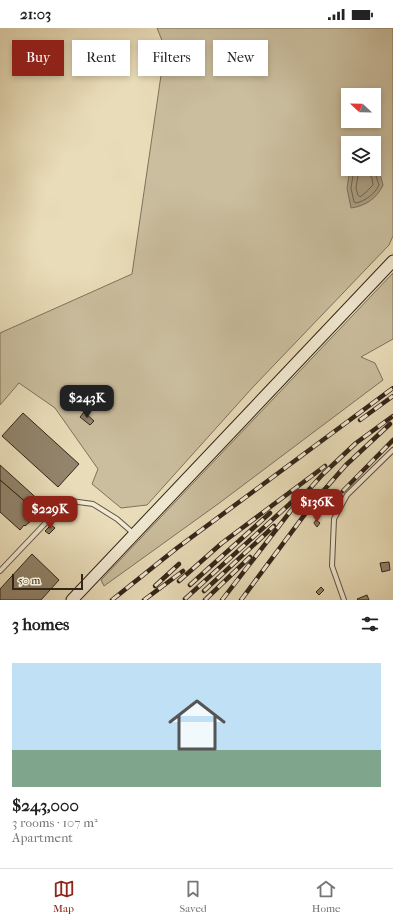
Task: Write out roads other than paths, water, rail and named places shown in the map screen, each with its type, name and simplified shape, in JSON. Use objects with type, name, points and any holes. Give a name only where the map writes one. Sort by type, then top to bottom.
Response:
[{"type":"street","points":[[72,600],[393,260]]},
{"type":"lane","points":[[344,600],[332,566],[334,519],[347,495],[393,450]]},
{"type":"lane","points":[[0,571],[56,512],[71,501],[93,504],[117,519],[135,535]]},
{"type":"water","points":[[349,176],[381,176],[383,185],[378,194],[370,201],[351,208],[347,188]]},
{"type":"railway","points":[[112,600],[177,548],[393,388]]},
{"type":"railway","points":[[360,420],[393,396]]},
{"type":"railway","points":[[222,600],[296,504],[322,475],[356,443],[393,416]]},
{"type":"railway","points":[[241,600],[317,498],[346,465],[390,424]]},
{"type":"railway","points":[[343,491],[393,440]]},
{"type":"railway","points":[[179,581],[222,543],[325,466]]},
{"type":"railway","points":[[185,599],[294,500]]},
{"type":"railway","points":[[190,585],[270,513]]},
{"type":"railway","points":[[204,591],[274,526]]},
{"type":"railway","points":[[205,600],[250,557]]},
{"type":"railway","points":[[155,586],[179,564]]},
{"type":"railway","points":[[144,600],[183,571]]}]
